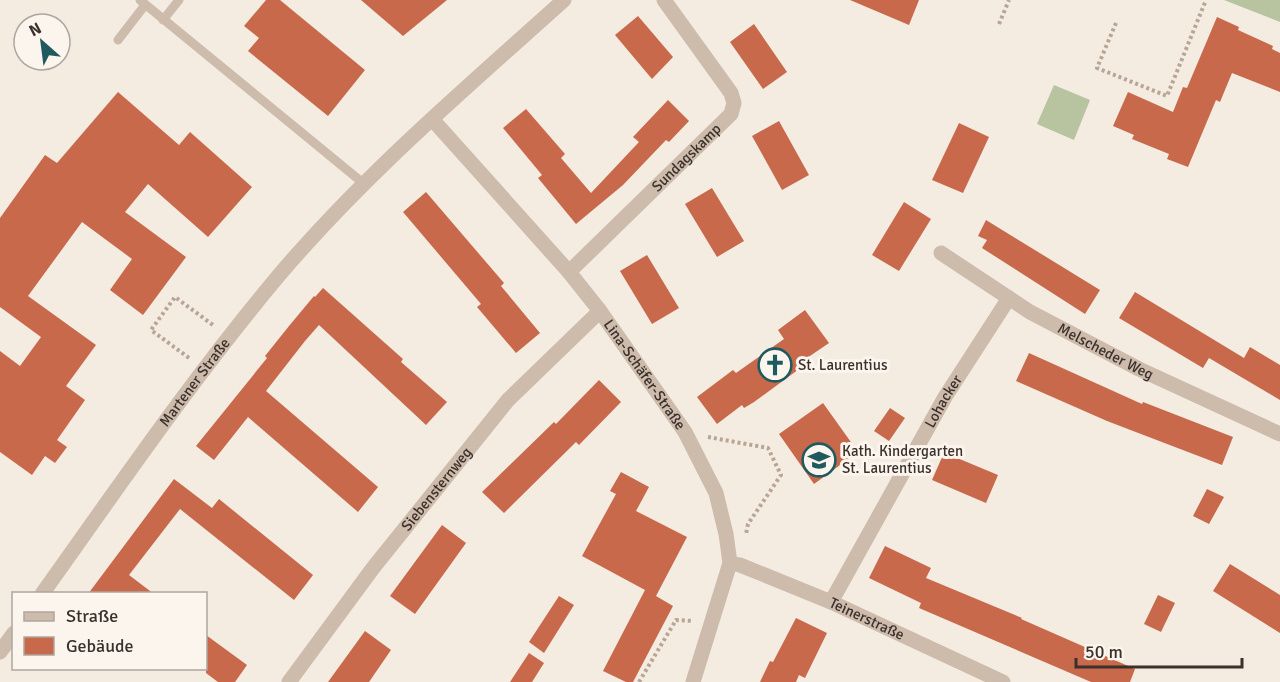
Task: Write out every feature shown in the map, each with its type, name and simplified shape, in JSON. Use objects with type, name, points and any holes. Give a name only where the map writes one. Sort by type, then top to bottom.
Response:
[{"type":"street","name":"Martener Straße","points":[[43,592],[201,372],[281,273],[363,183],[564,0]]},
{"type":"street","name":"Sundagskamp","points":[[569,272],[731,114],[734,103],[731,93],[664,0]]},
{"type":"street","name":"Lina-Schäfer-Straße","points":[[432,119],[569,272],[600,311],[685,432],[716,493],[735,564],[693,682]]},
{"type":"street","name":"Melscheder Weg","points":[[941,253],[1030,312],[1139,369],[1280,434]]},
{"type":"street","name":"Lohacker","points":[[831,602],[945,397],[1009,298]]},
{"type":"street","name":"Siebensternweg","points":[[289,682],[373,568],[508,400],[600,311]]},
{"type":"street","name":"Teinerstraße","points":[[735,564],[831,602],[1003,682]]},
{"type":"street","points":[[0,652],[12,636]]},
{"type":"lane","points":[[163,20],[179,0]]},
{"type":"lane","points":[[118,40],[142,2],[363,183]]},
{"type":"path","points":[[999,24],[1009,0]]},
{"type":"path","points":[[1116,23],[1097,68],[1167,96],[1206,0]]},
{"type":"path","points":[[189,358],[151,330],[175,297],[213,325]]},
{"type":"path","points":[[685,432],[768,447],[781,475],[748,524],[735,564]]},
{"type":"path","points":[[639,682],[676,620],[697,621]]},
{"type":"green space","points":[[1224,0],[1280,0],[1280,22]]},
{"type":"green space","points":[[1054,85],[1090,100],[1074,140],[1037,124]]},
{"type":"building","points":[[266,0],[280,0],[365,70],[328,116],[248,51],[259,38],[244,26]]},
{"type":"building","points":[[361,0],[447,0],[403,36]]},
{"type":"building","points":[[850,0],[919,0],[909,25]]},
{"type":"building","points":[[638,16],[673,57],[652,79],[615,35]]},
{"type":"building","points":[[1217,17],[1239,27],[1238,30],[1273,46],[1272,49],[1280,53],[1280,92],[1232,73],[1220,102],[1216,100],[1188,167],[1167,159],[1169,154],[1132,139],[1134,135],[1113,126],[1128,92],[1173,112],[1183,87],[1187,88]]},
{"type":"building","points":[[754,24],[787,72],[763,89],[730,42]]},
{"type":"building","points":[[118,92],[179,145],[190,132],[252,187],[208,237],[148,184],[125,212],[186,257],[143,315],[110,290],[132,259],[82,222],[28,296],[96,345],[66,386],[85,400],[57,440],[67,447],[55,463],[45,456],[32,475],[0,452],[0,351],[20,366],[41,337],[0,307],[0,218],[45,155],[57,163]]},
{"type":"building","points":[[668,100],[689,121],[669,142],[666,140],[623,185],[576,224],[538,178],[542,175],[503,128],[526,109],[565,154],[561,158],[591,193],[639,142],[633,137]]},
{"type":"building","points":[[779,121],[809,175],[782,190],[752,136]]},
{"type":"building","points":[[959,123],[989,137],[963,193],[932,180]]},
{"type":"building","points":[[712,188],[744,241],[717,257],[685,204]]},
{"type":"building","points":[[426,192],[504,283],[501,286],[540,333],[516,353],[477,307],[481,304],[403,212]]},
{"type":"building","points":[[904,202],[931,219],[899,271],[872,255]]},
{"type":"building","points":[[986,220],[1100,290],[1085,314],[982,248],[987,240],[978,236]]},
{"type":"building","points":[[647,255],[679,308],[652,324],[620,271]]},
{"type":"building","points":[[323,288],[403,359],[401,362],[447,402],[426,425],[319,325],[305,341],[266,391],[378,487],[358,512],[248,417],[214,460],[196,446],[267,358],[265,356],[289,326]]},
{"type":"building","points":[[1135,292],[1244,358],[1250,347],[1280,365],[1280,400],[1209,358],[1203,368],[1119,318]]},
{"type":"building","name":"St. Laurentius","points":[[805,310],[829,343],[807,358],[810,361],[754,402],[744,408],[742,405],[717,424],[697,397],[733,370],[736,373],[784,339],[778,330]]},
{"type":"building","points":[[1029,353],[1142,404],[1143,402],[1233,437],[1222,465],[1107,421],[1016,381]]},
{"type":"building","points":[[599,380],[621,402],[579,445],[576,442],[504,513],[482,492],[554,422],[556,424]]},
{"type":"building","points":[[823,403],[858,452],[814,484],[779,434]]},
{"type":"building","points":[[890,408],[905,418],[889,441],[874,431]]},
{"type":"building","points":[[943,455],[950,455],[998,475],[986,503],[932,480]]},
{"type":"building","points":[[621,472],[649,487],[636,511],[687,537],[656,596],[673,606],[633,682],[626,682],[603,671],[645,590],[582,556],[616,494],[610,491]]},
{"type":"building","points":[[174,479],[212,508],[219,499],[313,575],[294,600],[180,509],[129,575],[151,592],[89,592]]},
{"type":"building","points":[[1207,489],[1224,497],[1209,524],[1193,516]]},
{"type":"building","points":[[442,525],[466,543],[415,614],[390,596]]},
{"type":"building","points":[[885,546],[931,568],[926,578],[1135,669],[1130,682],[1091,682],[919,608],[921,603],[869,578]]},
{"type":"building","points":[[1230,564],[1280,595],[1280,633],[1213,591]]},
{"type":"building","points":[[1158,595],[1175,603],[1161,632],[1144,624]]},
{"type":"building","points":[[559,596],[574,605],[544,653],[529,642]]},
{"type":"building","points":[[796,618],[827,633],[805,678],[799,675],[796,682],[760,682],[770,661],[773,662]]},
{"type":"building","points":[[365,631],[391,650],[369,682],[328,682]]},
{"type":"building","points":[[207,636],[247,665],[235,682],[218,682],[206,673]]},
{"type":"building","points":[[529,653],[544,663],[532,682],[510,682]]},
{"type":"place","name":"St. Laurentius","points":[[775,365]]},
{"type":"place","name":"Kath. Kindergarten St. Laurentius","points":[[819,460]]}]
